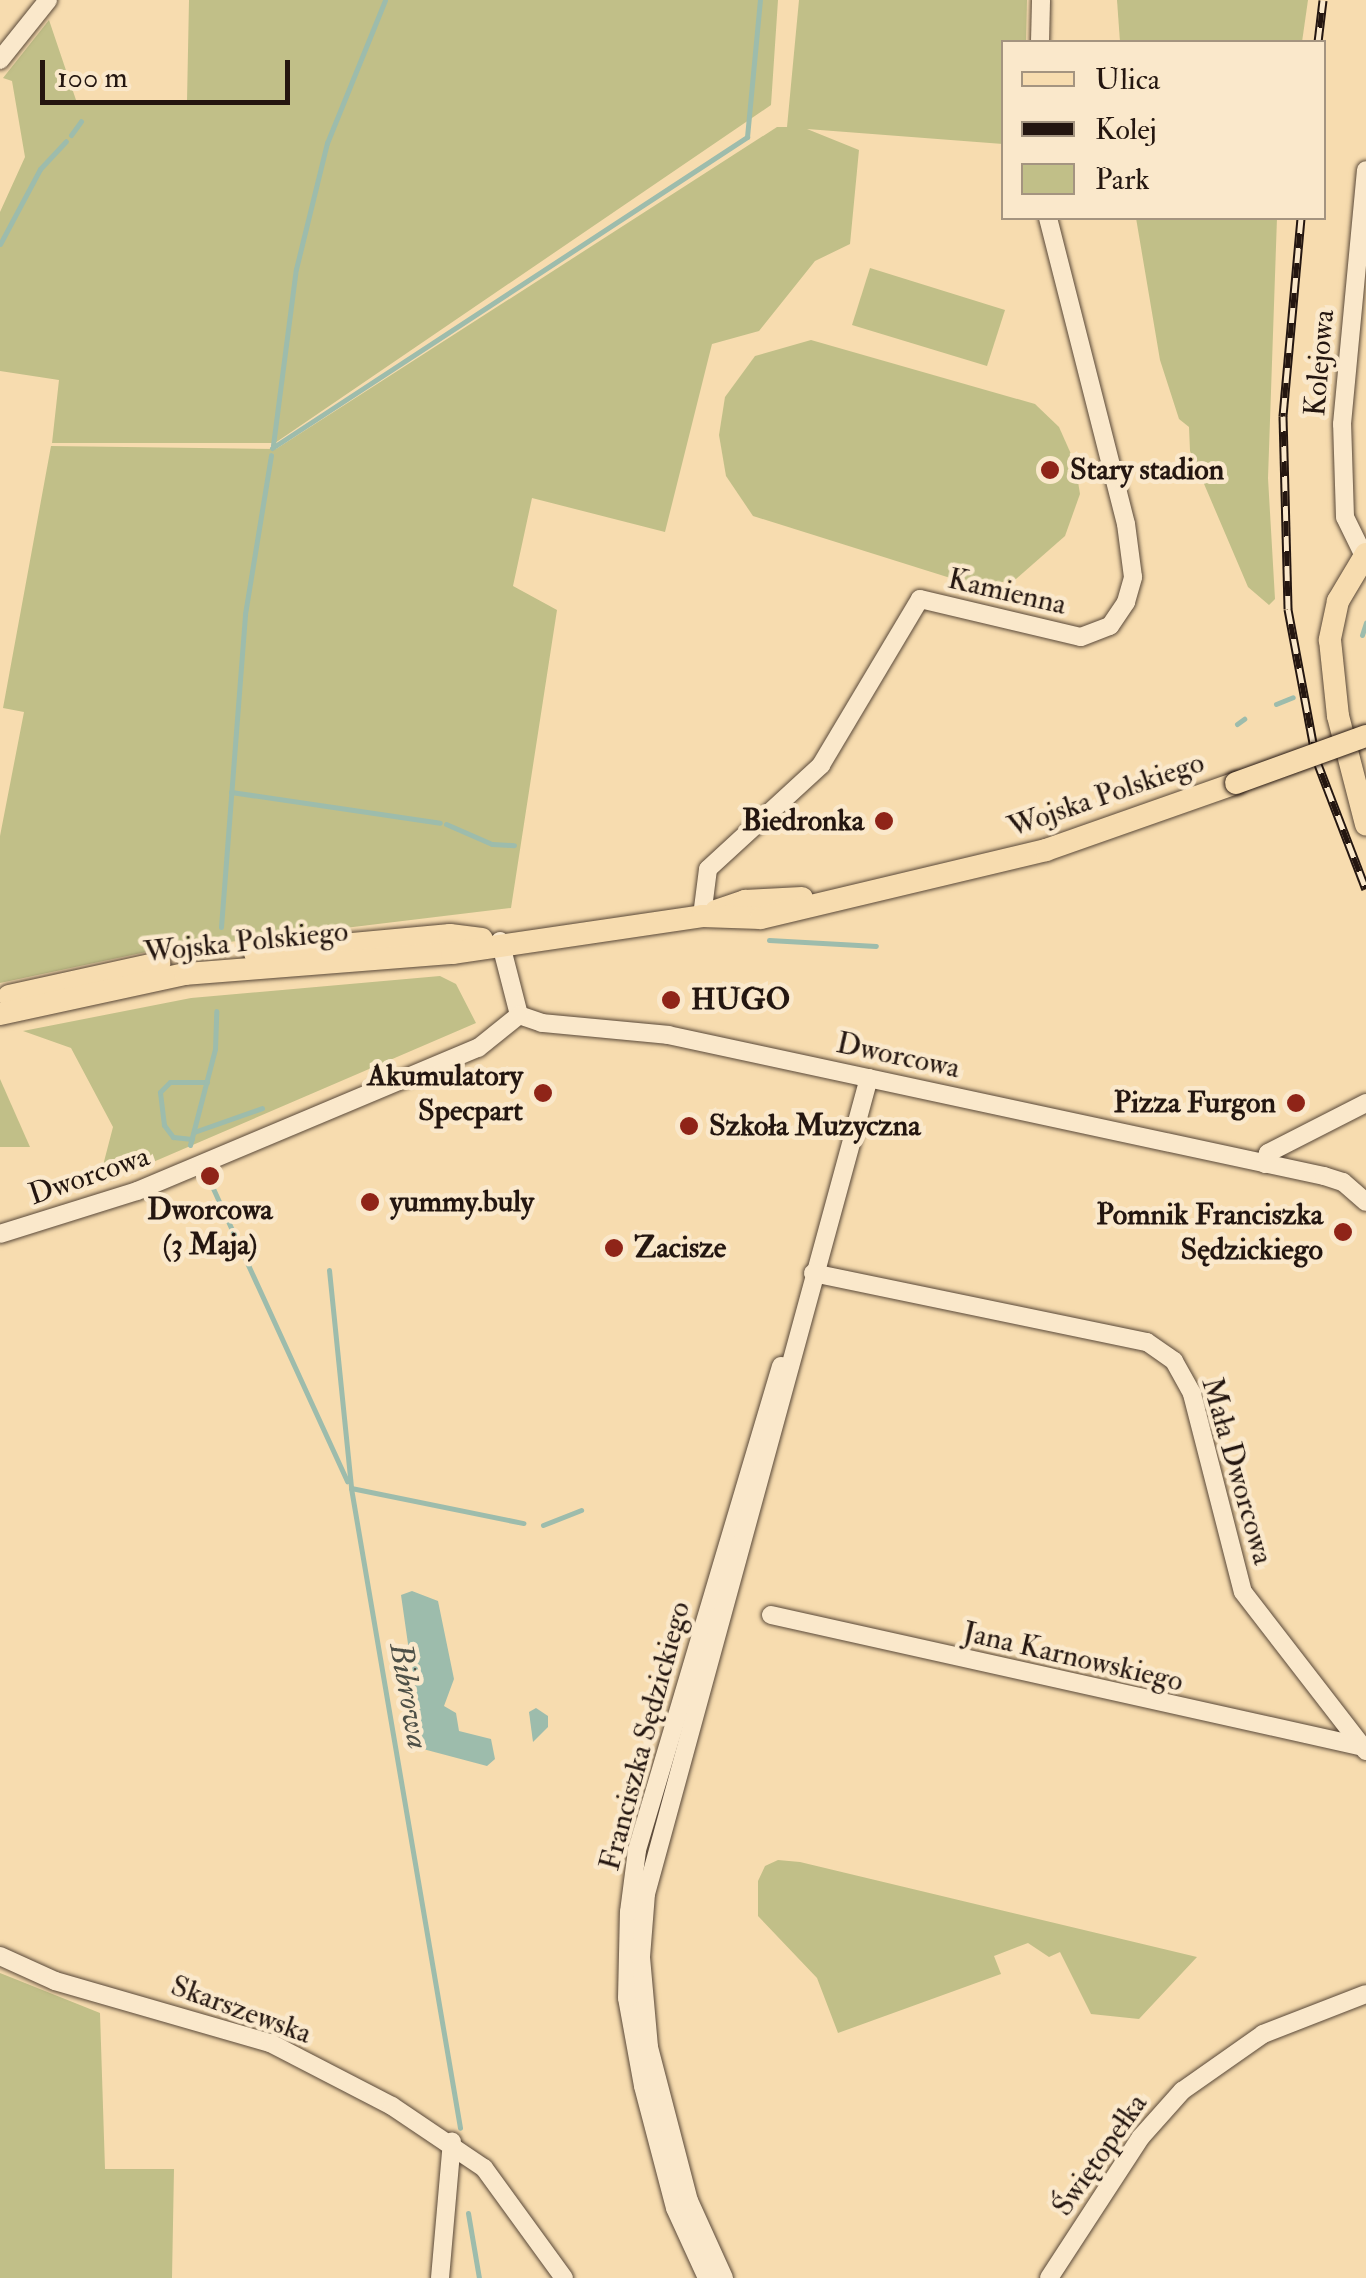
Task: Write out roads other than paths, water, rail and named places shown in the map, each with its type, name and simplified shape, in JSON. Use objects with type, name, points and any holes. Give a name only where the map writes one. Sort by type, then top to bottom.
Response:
[{"type":"main road","points":[[1365,555],[1338,602],[1330,640],[1338,716],[1366,824]]},
{"type":"main road","name":"Wojska Polskiego","points":[[0,1014],[186,974],[452,953],[500,941],[702,916],[745,901],[860,895],[1046,850],[1366,736]]},
{"type":"main road","name":"Wojska Polskiego","points":[[0,999],[167,962],[450,936],[500,941]]},
{"type":"street","points":[[0,60],[48,0]]},
{"type":"street","points":[[1040,40],[1042,0]]},
{"type":"street","name":"Kolejowa","points":[[1365,555],[1344,517],[1342,424],[1366,170]]},
{"type":"street","name":"Kamienna","points":[[702,916],[708,869],[821,764],[920,599],[1081,637],[1110,626],[1126,602],[1133,577],[1126,524],[1049,220]]},
{"type":"street","points":[[500,941],[518,1015]]},
{"type":"street","name":"Dworcowa","points":[[0,1234],[137,1190],[467,1052],[518,1015],[542,1023],[640,1029],[1265,1164],[1363,1192]]},
{"type":"street","name":"Franciszka Sędzickiego","points":[[724,2278],[689,2200],[649,2047],[642,1926],[653,1850],[793,1367],[812,1272],[868,1078]]},
{"type":"street","points":[[1265,1164],[1268,1152],[1366,1103]]},
{"type":"street","name":"Mała Dworcowa","points":[[812,1272],[1146,1342],[1174,1361],[1192,1394],[1243,1592],[1365,1749]]},
{"type":"street","name":"Franciszka Sędzickiego","points":[[707,2278],[675,2208],[642,2086],[627,1998],[628,1912],[637,1850],[673,1724],[776,1380],[798,1330]]},
{"type":"street","name":"Jana Karnowskiego","points":[[771,1615],[1365,1749]]},
{"type":"street","name":"Skarszewska","points":[[0,1956],[56,1980],[270,2043],[452,2142],[506,2194],[564,2278]]},
{"type":"street","name":"Świętopełka","points":[[1049,2278],[1141,2136],[1182,2091],[1264,2034],[1366,1994]]},
{"type":"street","points":[[440,2278],[452,2142]]},
{"type":"waterway","points":[[273,445],[296,269],[327,143],[385,0]]},
{"type":"waterway","points":[[272,448],[747,137],[760,0]]},
{"type":"waterway","points":[[71,135],[81,121]]},
{"type":"waterway","points":[[0,244],[40,169],[66,141]]},
{"type":"waterway","points":[[221,927],[245,614],[271,455]]},
{"type":"waterway","name":"Bibrowa","points":[[1362,635],[1366,623]]},
{"type":"waterway","name":"Bibrowa","points":[[1276,704],[1293,697]]},
{"type":"waterway","name":"Bibrowa","points":[[1237,724],[1244,719]]},
{"type":"waterway","points":[[231,792],[440,823]]},
{"type":"waterway","points":[[446,824],[492,844],[514,845]]},
{"type":"waterway","points":[[769,940],[876,946]]},
{"type":"waterway","points":[[190,1145],[215,1049],[216,1011]]},
{"type":"waterway","points":[[192,1139],[173,1137],[164,1125],[160,1092],[170,1082],[207,1082]]},
{"type":"waterway","points":[[194,1132],[262,1108]]},
{"type":"waterway","points":[[211,1184],[347,1481]]},
{"type":"waterway","name":"Bibrowa","points":[[329,1270],[351,1488],[460,2128]]},
{"type":"waterway","points":[[351,1488],[523,1523]]},
{"type":"waterway","points":[[543,1525],[581,1510]]},
{"type":"waterway","name":"Bibrowa","points":[[468,2213],[479,2278]]},
{"type":"railway","points":[[1318,40],[1323,0]]},
{"type":"railway","points":[[1301,220],[1283,416],[1288,609],[1316,759],[1366,889]]},
{"type":"place","name":"Stary stadion","points":[[1050,470]]},
{"type":"place","name":"Biedronka","points":[[884,821]]},
{"type":"place","name":"HUGO","points":[[671,1000]]},
{"type":"place","name":"Akumulatory Specpart","points":[[543,1093]]},
{"type":"place","name":"Pizza Furgon","points":[[1296,1103]]},
{"type":"place","name":"Szkoła Muzyczna","points":[[689,1126]]},
{"type":"place","name":"Dworcowa (3 Maja)","points":[[210,1176]]},
{"type":"place","name":"yummy.buly","points":[[370,1202]]},
{"type":"place","name":"Pomnik Franciszka Sędzickiego","points":[[1343,1232]]},
{"type":"place","name":"Zacisze","points":[[614,1248]]}]
